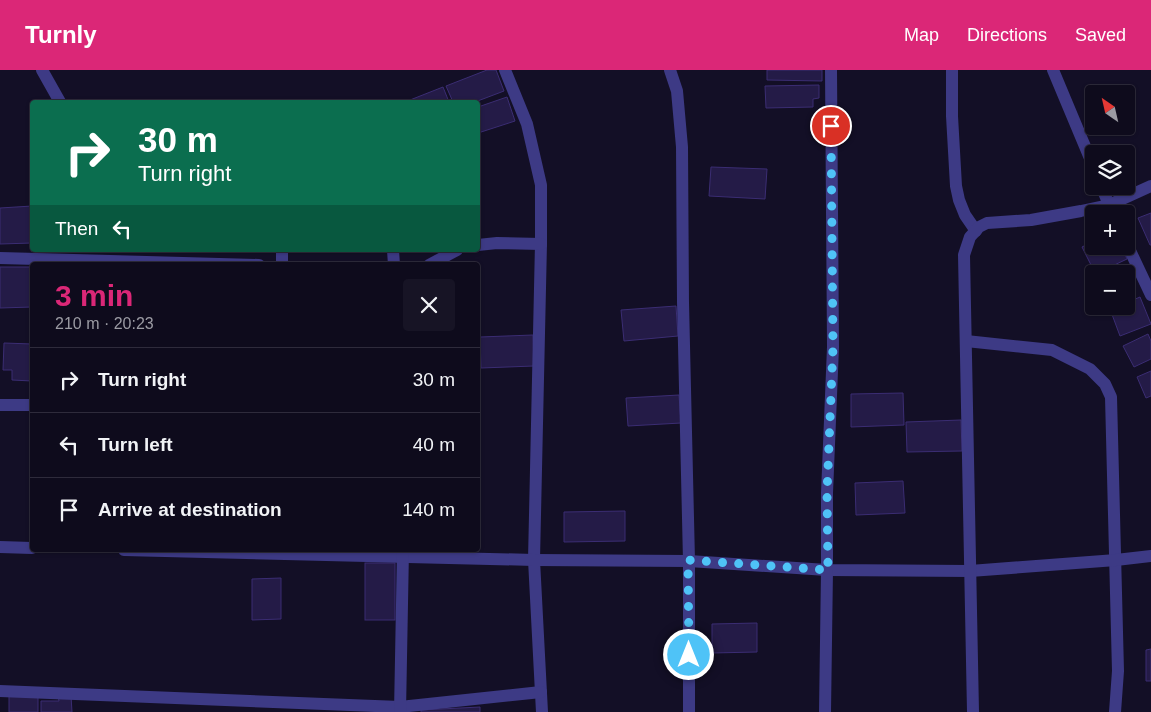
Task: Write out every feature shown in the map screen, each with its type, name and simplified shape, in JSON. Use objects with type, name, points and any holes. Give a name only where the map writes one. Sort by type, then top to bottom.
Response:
[{"type":"street","points":[[42,70],[59,100]]},
{"type":"street","points":[[505,70],[527,124],[541,185],[534,560],[542,712]]},
{"type":"street","points":[[670,70],[677,91],[682,147],[689,712]]},
{"type":"street","points":[[824,712],[828,570],[827,493],[833,347],[831,70]]},
{"type":"street","points":[[952,70],[952,116],[956,186],[965,215],[976,231]]},
{"type":"street","points":[[1053,70],[1085,146]]},
{"type":"street","points":[[1118,205],[1151,186]]},
{"type":"street","points":[[973,712],[964,255],[970,237],[988,223],[1031,220],[1085,213]]},
{"type":"street","points":[[480,246],[497,243],[541,244]]},
{"type":"street","points":[[435,262],[453,252]]},
{"type":"street","points":[[1132,255],[1151,295]]},
{"type":"street","points":[[0,258],[148,262]]},
{"type":"street","points":[[966,341],[1052,350],[1090,369],[1105,384],[1111,397],[1118,671],[1115,712]]},
{"type":"street","points":[[0,405],[30,405]]},
{"type":"street","points":[[0,547],[30,548]]},
{"type":"street","points":[[264,552],[403,554],[534,560],[688,560],[828,570],[970,571],[1151,556]]},
{"type":"street","points":[[400,709],[403,554]]},
{"type":"street","points":[[0,691],[400,709],[541,692]]},
{"type":"building","points":[[487,70],[496,70],[504,91],[480,100],[452,100],[446,86]]},
{"type":"building","points":[[767,70],[822,70],[822,81],[767,80]]},
{"type":"building","points":[[819,85],[819,98],[813,99],[813,107],[766,108],[765,86]]},
{"type":"building","points":[[443,87],[448,100],[410,100]]},
{"type":"building","points":[[507,97],[515,121],[480,132],[480,106]]},
{"type":"building","points":[[711,167],[767,169],[765,199],[709,196]]},
{"type":"building","points":[[30,206],[30,243],[0,244],[0,208]]},
{"type":"building","points":[[1151,213],[1151,245],[1150,245],[1138,218]]},
{"type":"building","points":[[1086,255],[1125,255],[1127,259],[1114,265],[1091,265]]},
{"type":"building","points":[[0,267],[30,267],[30,307],[0,308]]},
{"type":"building","points":[[1140,297],[1151,324],[1120,336],[1112,315],[1135,315],[1135,299]]},
{"type":"building","points":[[676,306],[678,336],[624,341],[621,310]]},
{"type":"building","points":[[1148,334],[1151,341],[1151,359],[1134,367],[1123,346]]},
{"type":"building","points":[[533,335],[534,366],[481,368],[480,337]]},
{"type":"building","points":[[4,343],[30,344],[30,381],[12,380],[12,370],[3,370]]},
{"type":"building","points":[[1151,371],[1151,396],[1146,398],[1137,377]]},
{"type":"building","points":[[903,393],[904,425],[851,427],[851,394]]},
{"type":"building","points":[[679,395],[681,423],[628,426],[626,398]]},
{"type":"building","points":[[961,420],[962,451],[907,452],[906,422]]},
{"type":"building","points":[[903,481],[905,513],[856,515],[855,483]]},
{"type":"building","points":[[625,511],[625,541],[564,542],[564,512]]},
{"type":"building","points":[[365,563],[395,563],[395,620],[365,620]]},
{"type":"building","points":[[281,578],[281,619],[252,620],[252,579]]},
{"type":"building","points":[[757,623],[757,652],[712,653],[712,624]]},
{"type":"building","points":[[1151,649],[1151,681],[1146,681],[1146,650]]},
{"type":"building","points":[[38,695],[38,712],[9,712],[9,696]]},
{"type":"building","points":[[58,696],[71,696],[72,712],[41,712],[41,701],[59,701]]},
{"type":"building","points":[[480,707],[480,712],[421,712],[421,710]]},
{"type":"route","points":[[689,655],[688,560],[828,570],[827,493],[833,347],[831,126]]}]
